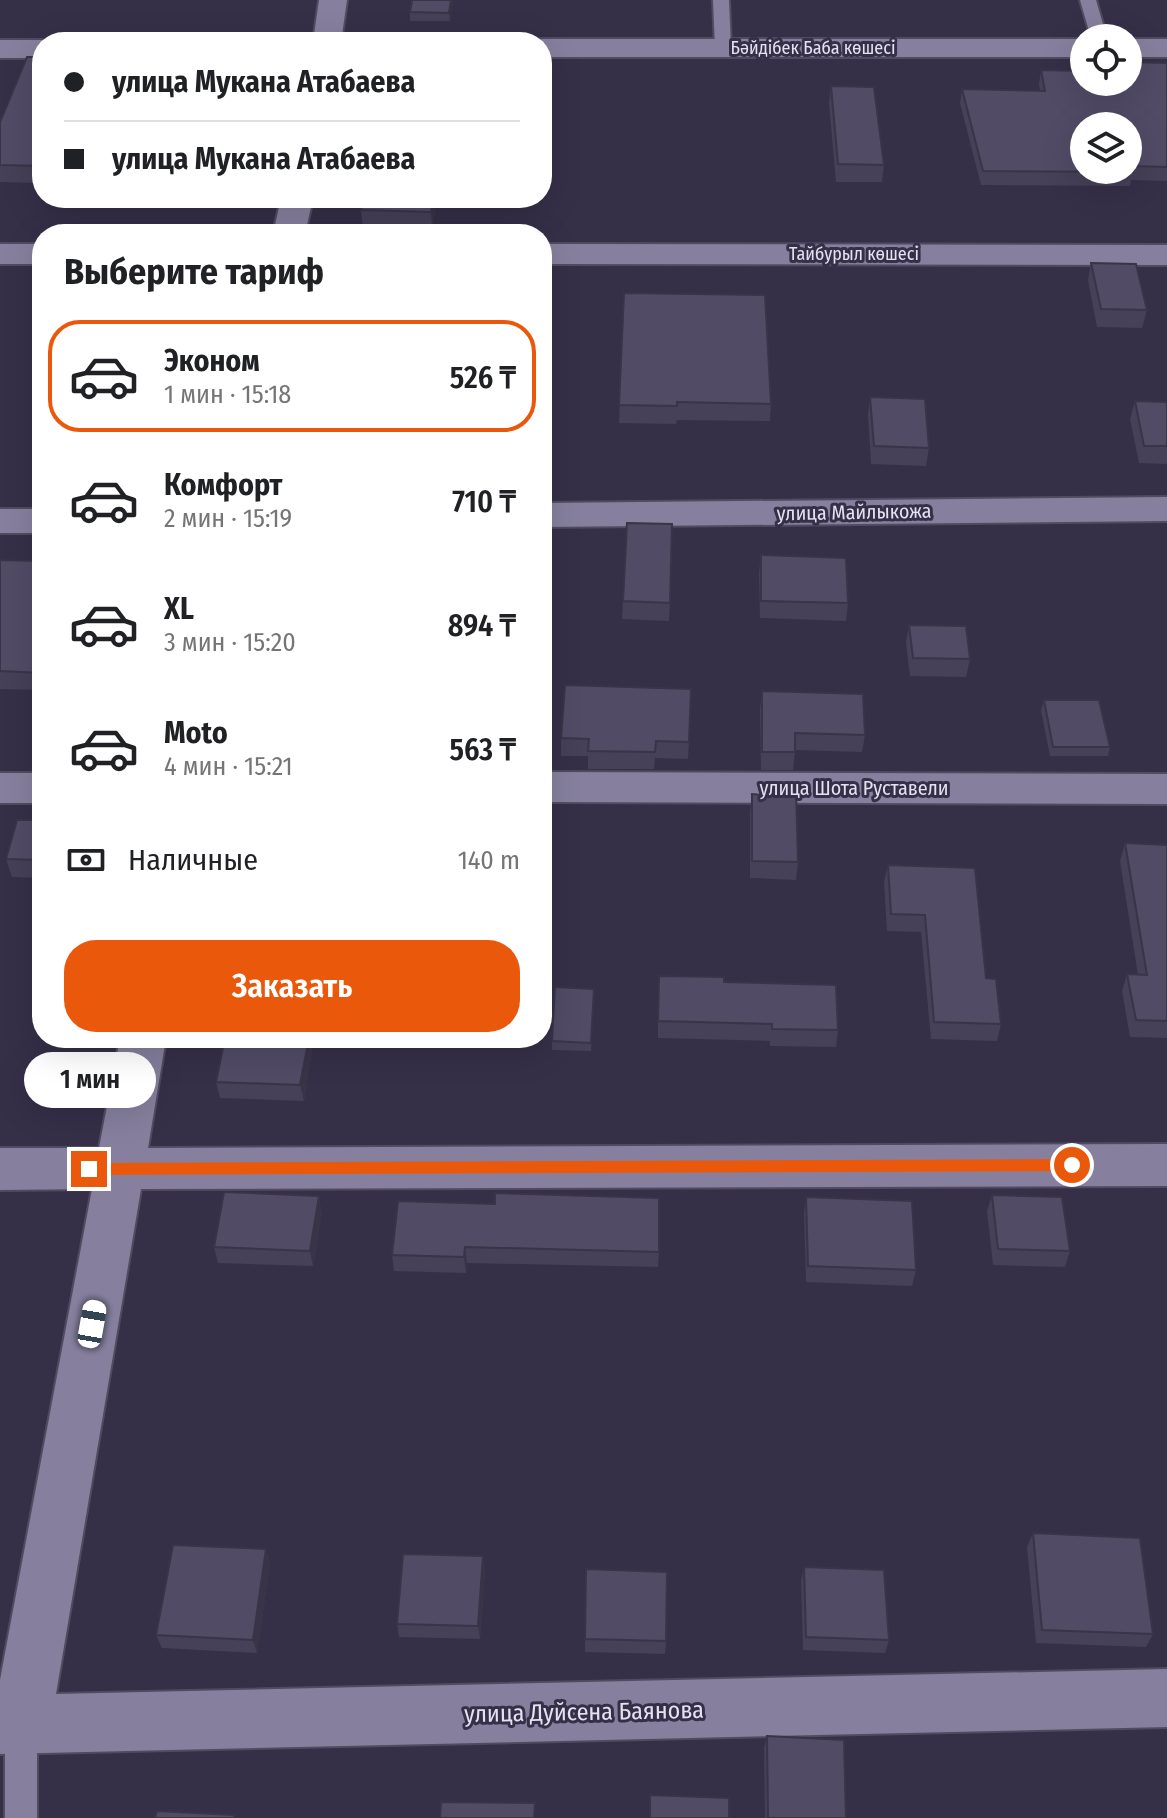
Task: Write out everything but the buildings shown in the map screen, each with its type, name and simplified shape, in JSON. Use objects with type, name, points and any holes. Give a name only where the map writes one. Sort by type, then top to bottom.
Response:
[{"type":"street","points":[[328,32],[333,0]]},
{"type":"street","name":"Бәйдібек Баба көшесі","points":[[552,48],[1070,48]]},
{"type":"street","points":[[1142,48],[1167,48]]},
{"type":"street","points":[[0,49],[32,49]]},
{"type":"street","points":[[0,254],[32,254]]},
{"type":"street","name":"Тайбурыл көшесі","points":[[552,254],[1167,255]]},
{"type":"street","name":"улица Майлыкожа","points":[[552,515],[1167,509]]},
{"type":"street","points":[[0,521],[32,521]]},
{"type":"street","name":"улица Шота Руставели","points":[[552,787],[1167,789]]},
{"type":"street","points":[[0,788],[32,788]]},
{"type":"street","points":[[11,1725],[141,1048]]},
{"type":"street","points":[[0,1169],[1167,1165]]},
{"type":"street","name":"улица Дуйсена Баянова","points":[[11,1725],[1167,1698]]},
{"type":"lane","points":[[721,0],[723,48]]},
{"type":"lane","points":[[1088,0],[1095,24]]},
{"type":"lane","points":[[11,1725],[21,1818]]},
{"type":"route","points":[[89,1169],[1072,1165]]}]
